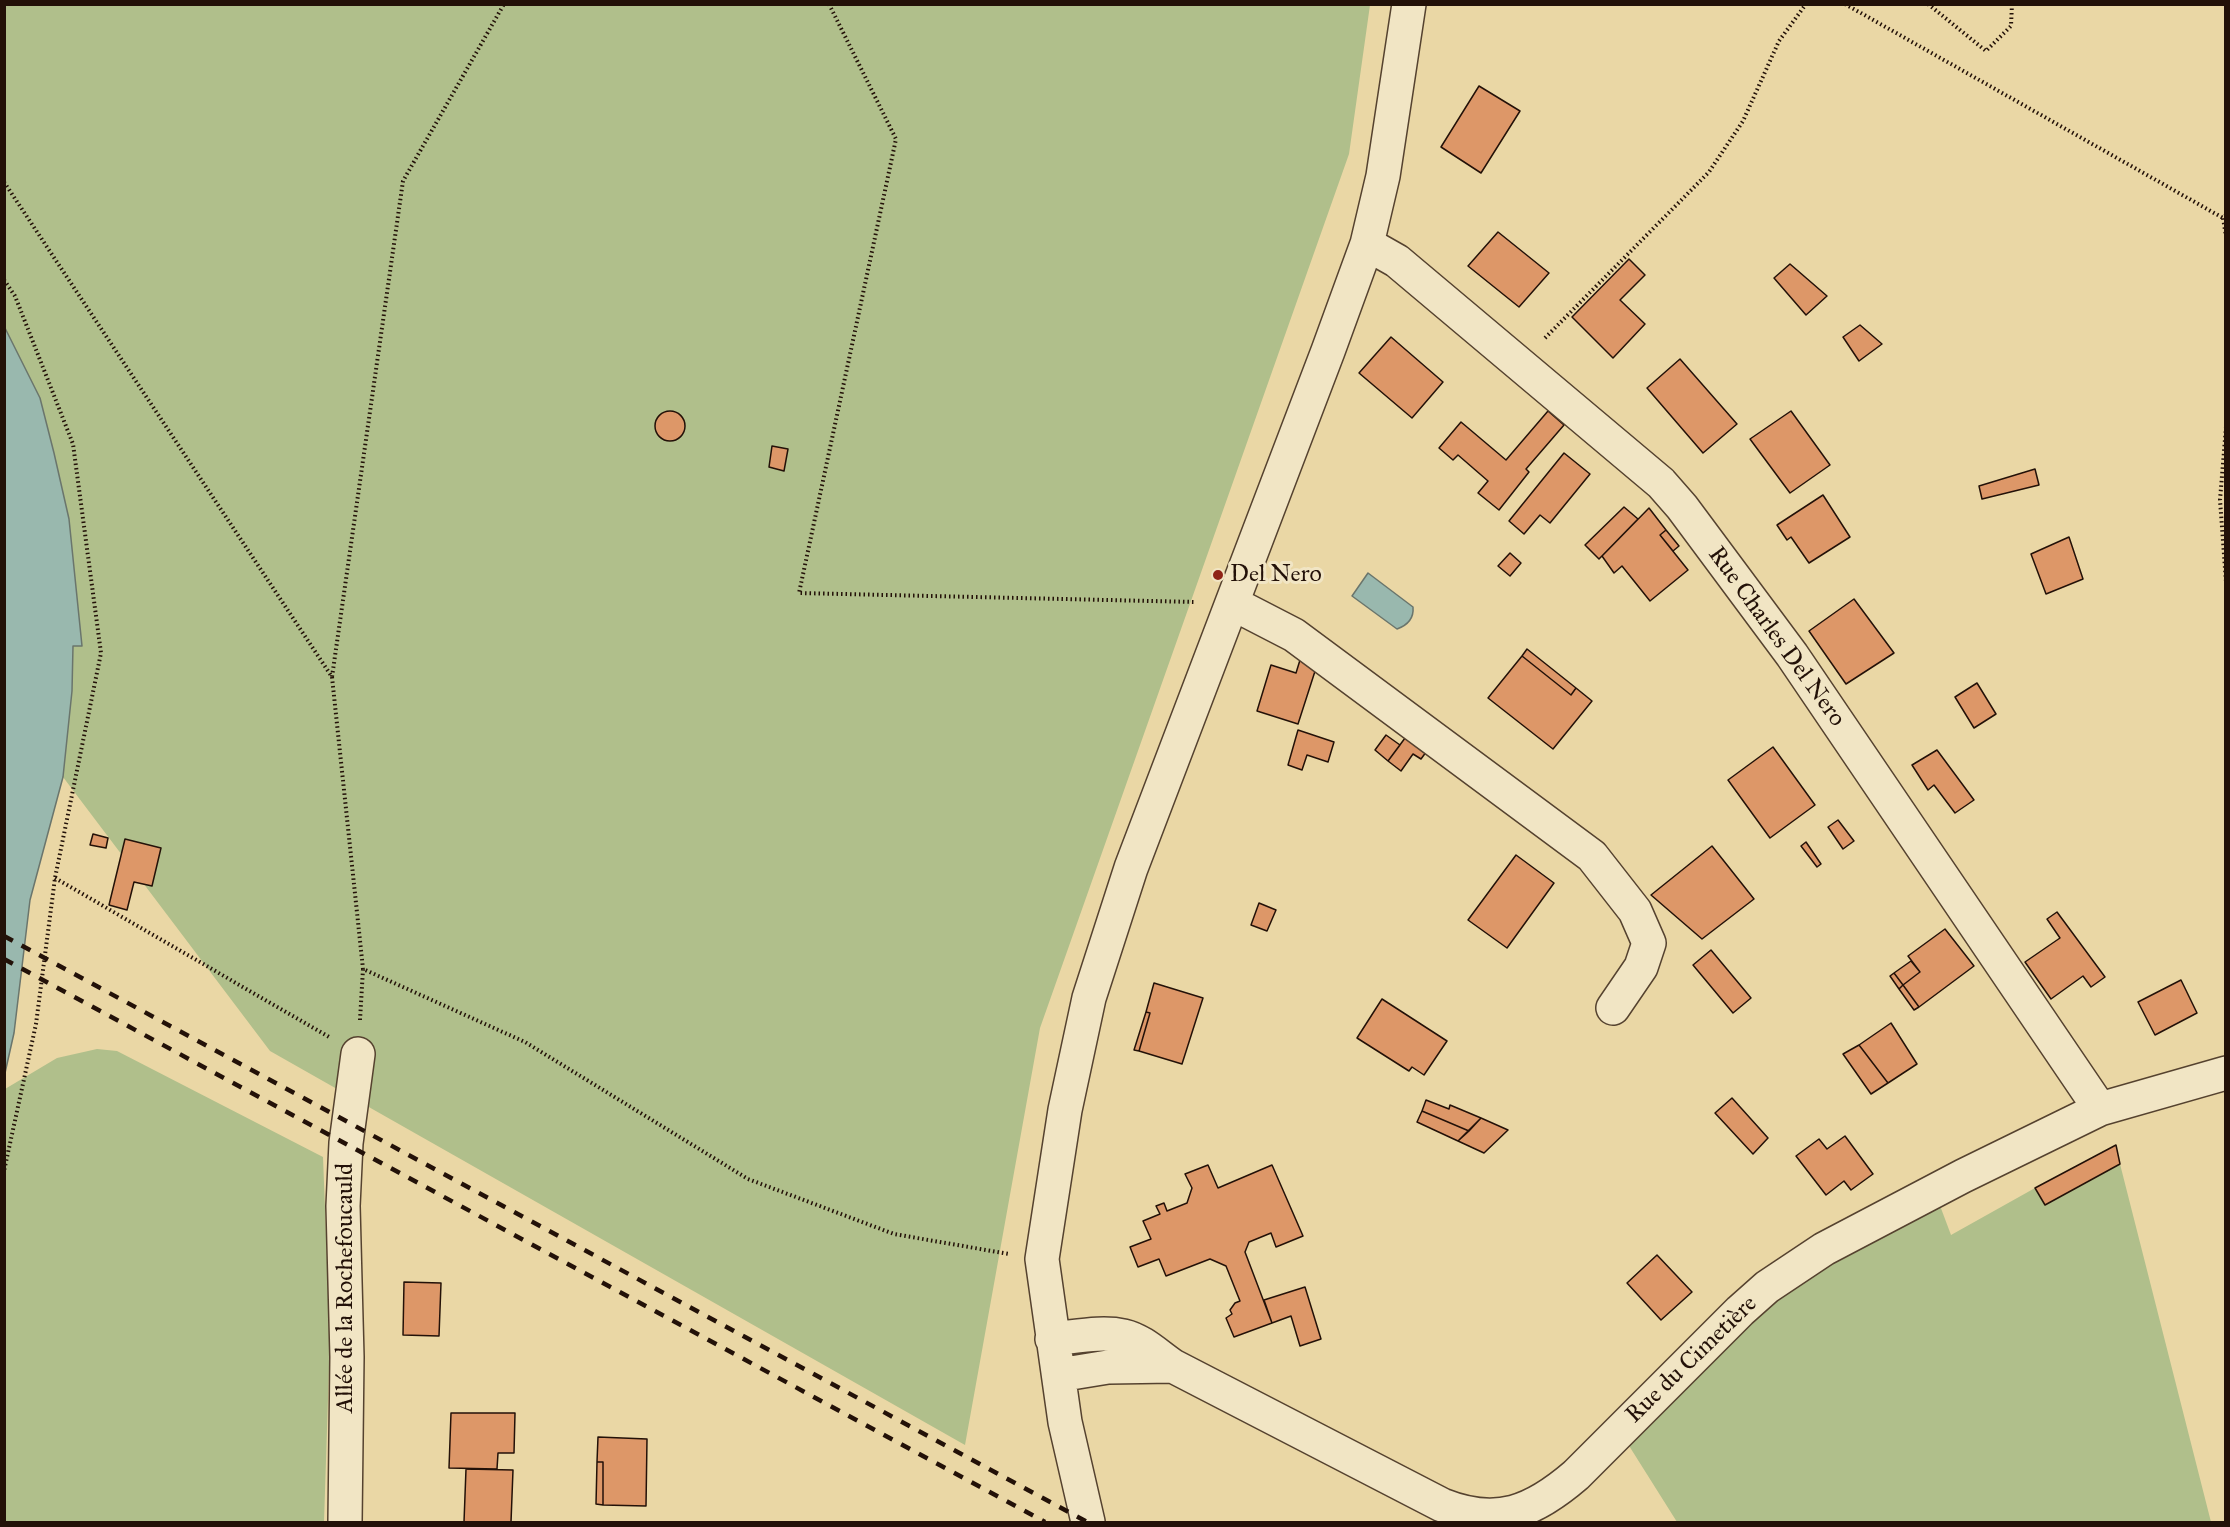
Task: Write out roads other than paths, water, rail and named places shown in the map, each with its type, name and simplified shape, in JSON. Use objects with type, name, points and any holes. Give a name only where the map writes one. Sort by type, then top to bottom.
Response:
[{"type":"street","points":[[1088,1522],[1065,1422],[1042,1259],[1065,1110],[1089,999],[1131,868],[1367,244],[1383,176],[1409,4]]},
{"type":"street","name":"Rue Charles Del Nero","points":[[1367,244],[1397,261],[1661,483],[1682,507],[1792,656],[2100,1109]]},
{"type":"street","points":[[1232,603],[1294,635],[1592,856],[1635,911],[1649,943],[1641,967],[1613,1008]]},
{"type":"street","name":"Allée de la Rochefoucauld","points":[[345,1522],[347,1358],[343,1206],[346,1143],[358,1054]]},
{"type":"street","name":"Rue du Cimetière","points":[[1052,1339],[1104,1334],[1125,1336],[1139,1342],[1173,1366],[1460,1512],[1482,1517],[1543,1513],[1558,1491],[1740,1311],[1798,1265],[1963,1176],[2100,1109],[2226,1073]]},
{"type":"street","name":"Rue du Cimetière","points":[[1059,1375],[1108,1367],[1173,1366]]},
{"type":"water","points":[[5,328],[40,398],[54,453],[69,519],[82,646],[73,646],[72,691],[63,777],[30,900],[14,1033],[5,1073]]},
{"type":"water","points":[[1368,573],[1413,607],[1410,621],[1397,629],[1352,596]]},
{"type":"railway","points":[[4,936],[1087,1522]]},
{"type":"railway","points":[[4,959],[1045,1522]]},
{"type":"place","name":"Del Nero","points":[[1218,575]]}]
